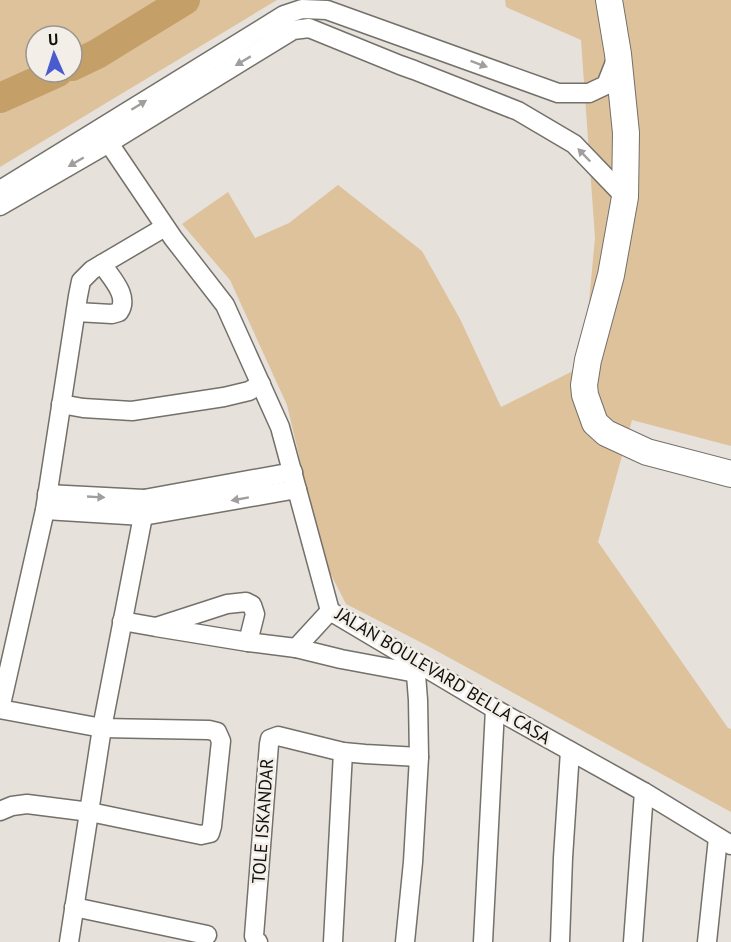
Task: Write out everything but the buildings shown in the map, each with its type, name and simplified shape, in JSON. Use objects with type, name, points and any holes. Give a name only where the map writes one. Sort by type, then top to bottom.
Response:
[{"type":"main road","points":[[609,0],[618,54],[626,133],[625,197],[611,275],[588,360],[584,385],[585,395],[595,423],[606,433],[647,452],[731,474]]},
{"type":"street","points":[[0,206],[104,136],[288,23],[302,9],[327,10],[558,93],[589,93],[606,85],[618,54]]},
{"type":"street","points":[[288,23],[309,28],[518,111],[574,144],[625,197]]},
{"type":"street","points":[[414,69],[424,44]]},
{"type":"street","points":[[518,111],[527,82]]},
{"type":"street","points":[[0,190],[104,136]]},
{"type":"street","name":"JALAN BOULEVARD BELLA CASA","points":[[104,136],[165,227],[225,305],[280,427],[330,610],[415,668],[570,751]]},
{"type":"street","points":[[0,811],[12,806],[27,804],[90,812],[201,835],[210,833],[212,826],[221,741],[217,732],[102,728],[0,709],[46,502],[81,281],[92,270],[165,227]]},
{"type":"street","points":[[76,312],[112,314],[119,312],[123,307],[124,300],[102,264]]},
{"type":"street","points":[[61,404],[83,408],[132,411],[249,392],[261,384]]},
{"type":"street","points":[[46,502],[144,508],[295,480]]},
{"type":"street","points":[[69,942],[102,728],[144,508]]},
{"type":"street","points":[[156,627],[226,604],[246,602],[252,605],[255,614],[248,642]]},
{"type":"street","points":[[297,648],[330,610]]},
{"type":"street","points":[[122,621],[297,648],[341,659],[415,668],[418,700],[418,757],[405,942]]},
{"type":"street","points":[[483,942],[495,709]]},
{"type":"street","name":"TOLE ISKANDAR","points":[[258,942],[254,936],[270,739],[278,736],[343,752],[418,757]]},
{"type":"street","points":[[560,942],[570,751],[644,792],[724,841],[707,942]]},
{"type":"street","points":[[333,942],[343,752]]},
{"type":"street","points":[[633,942],[644,792]]},
{"type":"street","points":[[74,907],[207,934]]},
{"type":"shaded area","points":[[0,0],[277,0],[0,167]]},
{"type":"shaded area","points":[[505,0],[731,0],[731,446],[632,420],[598,542],[728,728],[731,729],[731,812],[426,645],[346,604],[324,561],[287,405],[230,280],[182,224],[228,192],[255,238],[289,223],[338,185],[422,251],[460,319],[501,407],[583,366],[595,238],[581,40],[506,7]]},
{"type":"waterway","points":[[84,60],[185,0]]},
{"type":"waterway","points":[[0,98],[31,84]]}]
